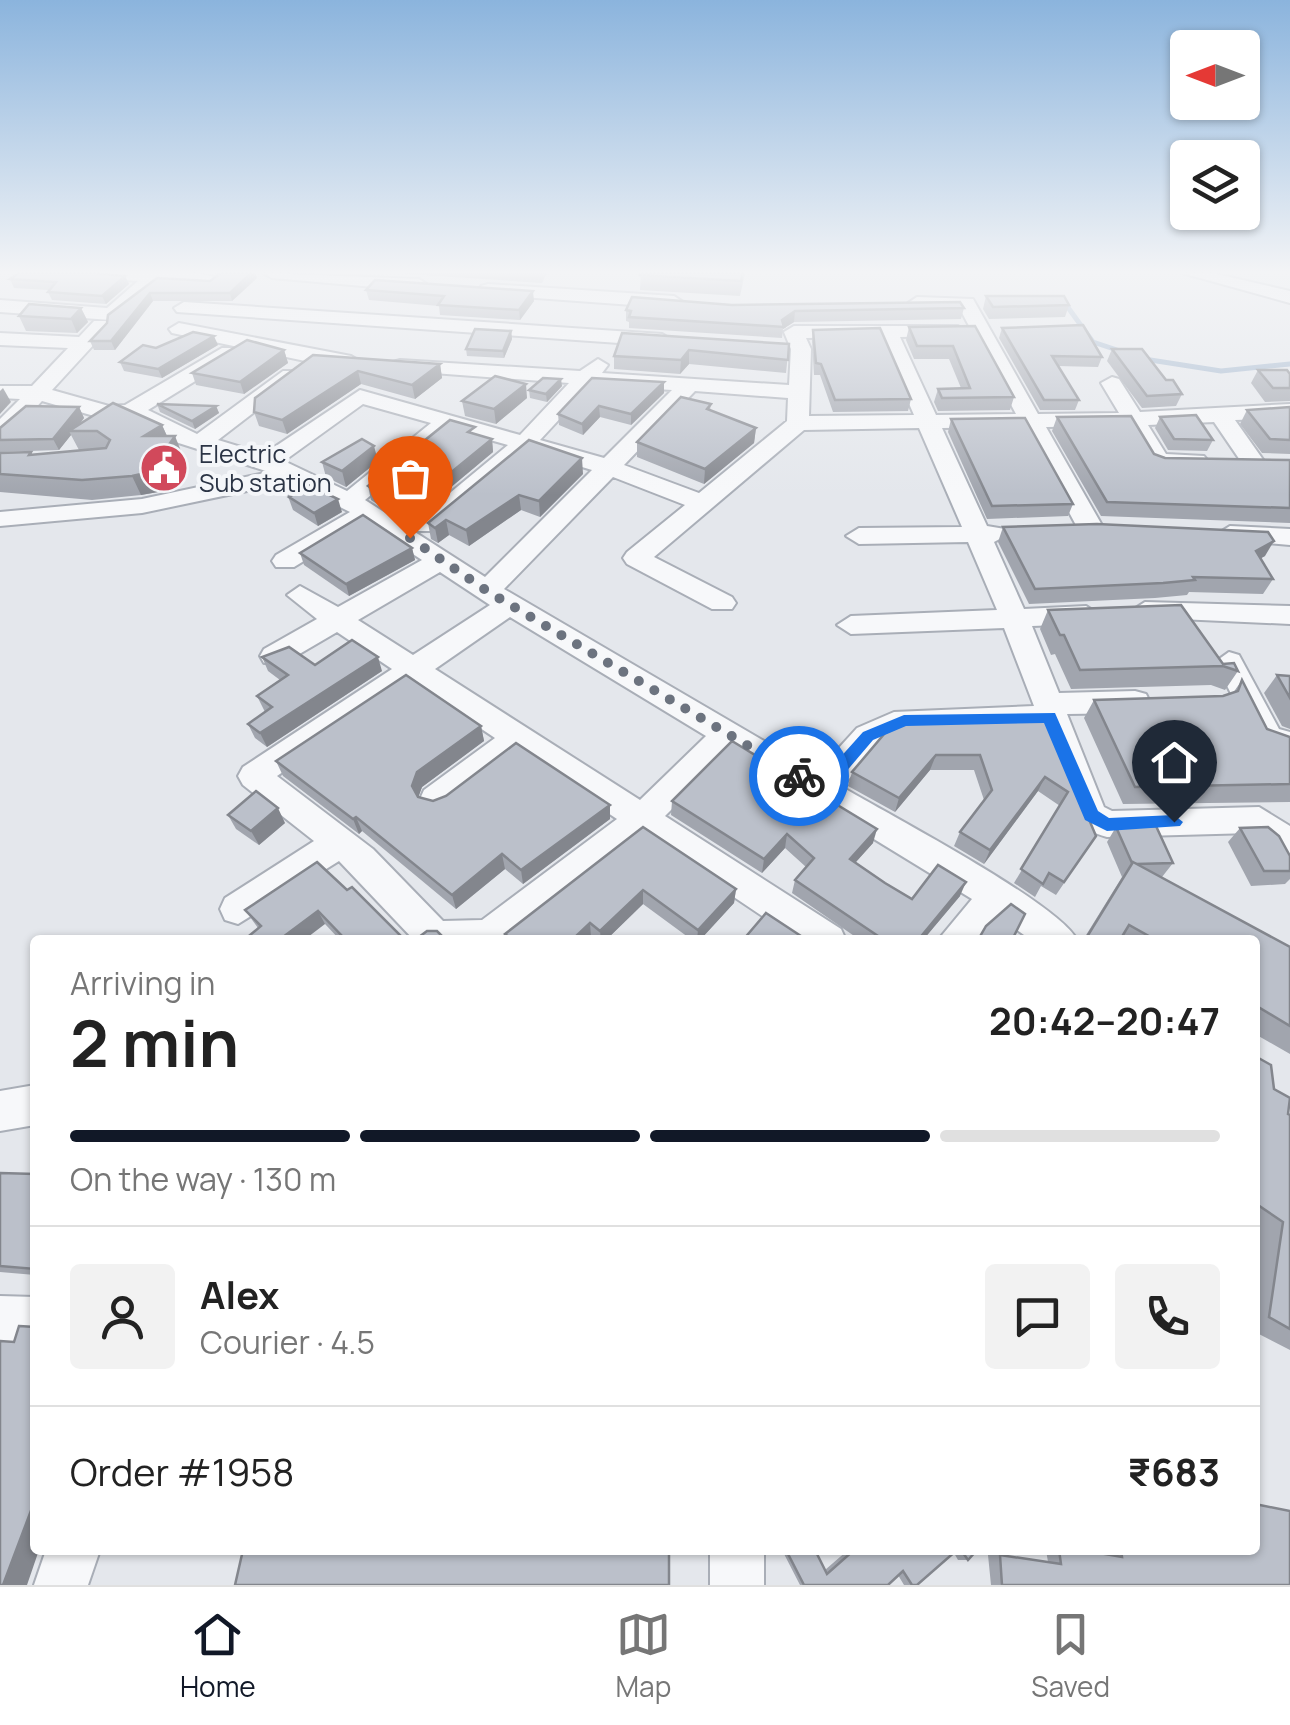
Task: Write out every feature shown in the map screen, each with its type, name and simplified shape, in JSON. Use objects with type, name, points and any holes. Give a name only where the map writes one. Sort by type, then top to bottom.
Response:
[{"type":"street","points":[[0,432],[79,347]]},
{"type":"street","points":[[0,392],[38,393],[108,412],[130,411],[239,347]]},
{"type":"street","points":[[270,347],[312,359],[801,392]]},
{"type":"street","points":[[410,538],[524,444],[613,347]]},
{"type":"street","points":[[792,347],[801,392],[798,422]]},
{"type":"street","points":[[894,347],[1015,619],[1097,820],[1107,824],[1258,820],[1290,846]]},
{"type":"street","points":[[1001,347],[1030,417],[1099,528],[1052,530]]},
{"type":"street","points":[[202,442],[312,359]]},
{"type":"street","points":[[1112,383],[1159,461],[1262,462],[1220,414]]},
{"type":"street","points":[[430,935],[340,842],[254,776],[412,670],[500,597],[690,384]]},
{"type":"street","points":[[267,462],[360,396],[612,468],[702,503]]},
{"type":"street","points":[[130,411],[171,433],[267,462],[358,506],[440,561],[726,736],[998,896],[1052,935]]},
{"type":"street","points":[[722,603],[636,558],[798,422],[1290,412]]},
{"type":"street","points":[[285,561],[358,506],[448,420]]},
{"type":"street","points":[[0,518],[142,506],[294,474]]},
{"type":"street","points":[[860,536],[1016,532]]},
{"type":"street","points":[[1199,532],[1290,536]]},
{"type":"street","points":[[274,656],[440,561]]},
{"type":"street","points":[[300,594],[515,740],[644,817],[821,935]]},
{"type":"street","points":[[850,624],[1146,611],[1290,615]]},
{"type":"street","points":[[1229,662],[1268,737],[1290,744]]},
{"type":"street","points":[[822,789],[868,736],[904,720],[1157,701]]},
{"type":"street","points":[[489,935],[644,817],[726,736]]},
{"type":"street","points":[[436,799],[515,740]]},
{"type":"street","points":[[238,909],[340,842]]},
{"type":"street","points":[[961,935],[998,896]]},
{"type":"street","points":[[0,1111],[30,1106]]},
{"type":"street","points":[[0,1320],[30,1321]]},
{"type":"street","points":[[61,1585],[71,1555]]},
{"type":"building","points":[[140,347],[195,347],[158,369],[120,362]]},
{"type":"building","points":[[235,347],[284,350],[240,382],[192,373]]},
{"type":"building","points":[[467,347],[505,347],[503,351]]},
{"type":"building","points":[[617,347],[789,347],[788,360],[689,350],[681,360],[614,356]]},
{"type":"building","points":[[815,347],[888,347],[911,399],[835,400],[821,364],[816,363]]},
{"type":"building","points":[[953,347],[987,347],[1014,397],[942,398],[938,389],[970,388]]},
{"type":"building","points":[[1013,347],[1096,347],[1102,357],[1052,356],[1079,400],[1044,400]]},
{"type":"building","points":[[1112,349],[1142,349],[1182,394],[1147,396]]},
{"type":"building","points":[[313,355],[440,364],[412,385],[358,371],[282,420],[254,412],[255,398]]},
{"type":"building","points":[[1258,370],[1287,370],[1290,388],[1273,388]]},
{"type":"building","points":[[495,376],[526,384],[494,409],[462,401]]},
{"type":"building","points":[[543,378],[561,379],[546,394],[529,390]]},
{"type":"building","points":[[592,378],[664,382],[631,414],[599,406],[582,424],[558,414]]},
{"type":"building","points":[[681,397],[711,404],[707,409],[756,428],[705,469],[637,442]]},
{"type":"building","points":[[113,403],[162,425],[144,436],[175,436],[150,472],[82,480],[0,474],[0,453],[31,452],[29,455],[106,448],[110,440],[97,431],[69,431]]},
{"type":"building","points":[[157,404],[216,406],[192,421]]},
{"type":"building","points":[[26,406],[79,407],[53,439],[0,440],[0,428]]},
{"type":"building","points":[[1290,407],[1290,440],[1270,439],[1247,410]]},
{"type":"building","points":[[1196,415],[1213,440],[1174,439],[1160,417]]},
{"type":"building","points":[[1131,416],[1154,454],[1165,458],[1290,460],[1290,508],[1107,502],[1057,417]]},
{"type":"building","points":[[1025,418],[1073,504],[992,506],[951,419]]},
{"type":"building","points":[[450,420],[475,427],[468,432],[492,439],[405,510],[368,486]]},
{"type":"building","points":[[362,439],[374,446],[342,471],[322,462]]},
{"type":"building","points":[[529,440],[582,458],[539,501],[519,495],[466,530],[446,520],[435,528],[428,523]]},
{"type":"building","points":[[294,478],[338,499],[314,513],[289,497],[296,493],[283,483]]},
{"type":"building","points":[[363,515],[412,548],[346,584],[300,553]]},
{"type":"building","points":[[1097,524],[1268,532],[1274,541],[1256,551],[1273,579],[1193,577],[1195,580],[1163,583],[1035,589],[1003,527]]},
{"type":"building","points":[[1181,605],[1223,664],[1234,663],[1238,671],[1223,666],[1080,670],[1048,610]]},
{"type":"building","points":[[352,640],[378,657],[260,733],[248,724],[272,707],[257,696],[288,675],[262,657],[289,647],[315,665]]},
{"type":"building","points":[[406,675],[481,726],[417,772],[412,786],[418,797],[433,801],[446,796],[516,743],[610,805],[521,870],[502,854],[452,895],[356,817],[353,819],[276,761]]},
{"type":"building","points":[[1277,675],[1290,676],[1290,698]]},
{"type":"building","points":[[1242,680],[1267,729],[1290,737],[1290,784],[1135,787],[1094,700],[1223,696],[1238,691]]},
{"type":"building","points":[[1046,717],[1096,836],[1064,882],[1049,873],[1043,884],[1021,869],[1068,792],[1045,777],[990,850],[960,832],[992,790],[980,755],[936,755],[899,798],[852,772],[885,733],[914,720]]},
{"type":"building","points":[[732,741],[877,829],[850,859],[885,883],[912,899],[938,865],[966,882],[922,935],[877,935],[795,880],[814,858],[787,834],[764,859],[672,801]]},
{"type":"building","points":[[256,791],[278,808],[251,831],[228,815]]},
{"type":"building","points":[[1156,826],[1173,863],[1132,863],[1116,827]]},
{"type":"building","points":[[643,827],[736,889],[698,930],[643,890],[600,931],[590,923],[577,935],[505,934]]},
{"type":"building","points":[[1268,827],[1279,836],[1290,856],[1290,871],[1264,871],[1240,828]]},
{"type":"building","points":[[317,862],[347,890],[352,887],[400,935],[341,935],[318,911],[286,935],[250,935],[261,926],[245,910]]},
{"type":"building","points":[[1133,862],[1290,947],[1290,1026],[1260,1008],[1260,935],[1147,935],[1129,925],[1123,935],[1088,935]]},
{"type":"building","points":[[1011,904],[1025,914],[1014,935],[981,935]]},
{"type":"building","points":[[766,913],[799,935],[747,935]]},
{"type":"building","points":[[1260,1059],[1271,1065],[1274,1089],[1290,1098],[1290,1329],[1269,1317],[1283,1222],[1260,1206]]},
{"type":"building","points":[[0,1173],[30,1174],[30,1269],[0,1266]]},
{"type":"building","points":[[19,1326],[30,1327],[30,1513],[0,1585],[0,1341],[14,1342]]},
{"type":"building","points":[[1260,1505],[1290,1511],[1290,1585],[1002,1585],[1000,1555],[1061,1564],[1060,1555],[1260,1555]]},
{"type":"building","points":[[242,1555],[669,1555],[669,1585],[235,1585]]},
{"type":"building","points":[[789,1555],[818,1555],[827,1574],[848,1555],[951,1555],[917,1585],[912,1585],[903,1571],[888,1585],[804,1585]]},
{"type":"waterway","points":[[1108,347],[1126,353]]},
{"type":"waterway","points":[[1144,359],[1221,371],[1290,364]]},
{"type":"way so far","points":[[410,538],[487,591],[799,776]]},
{"type":"place","name":"Electric Sub station","points":[[164,468]]},
{"type":"route","points":[[799,776],[822,789],[868,736],[904,720],[1049,717],[1091,816],[1107,824],[1174,822]]}]
